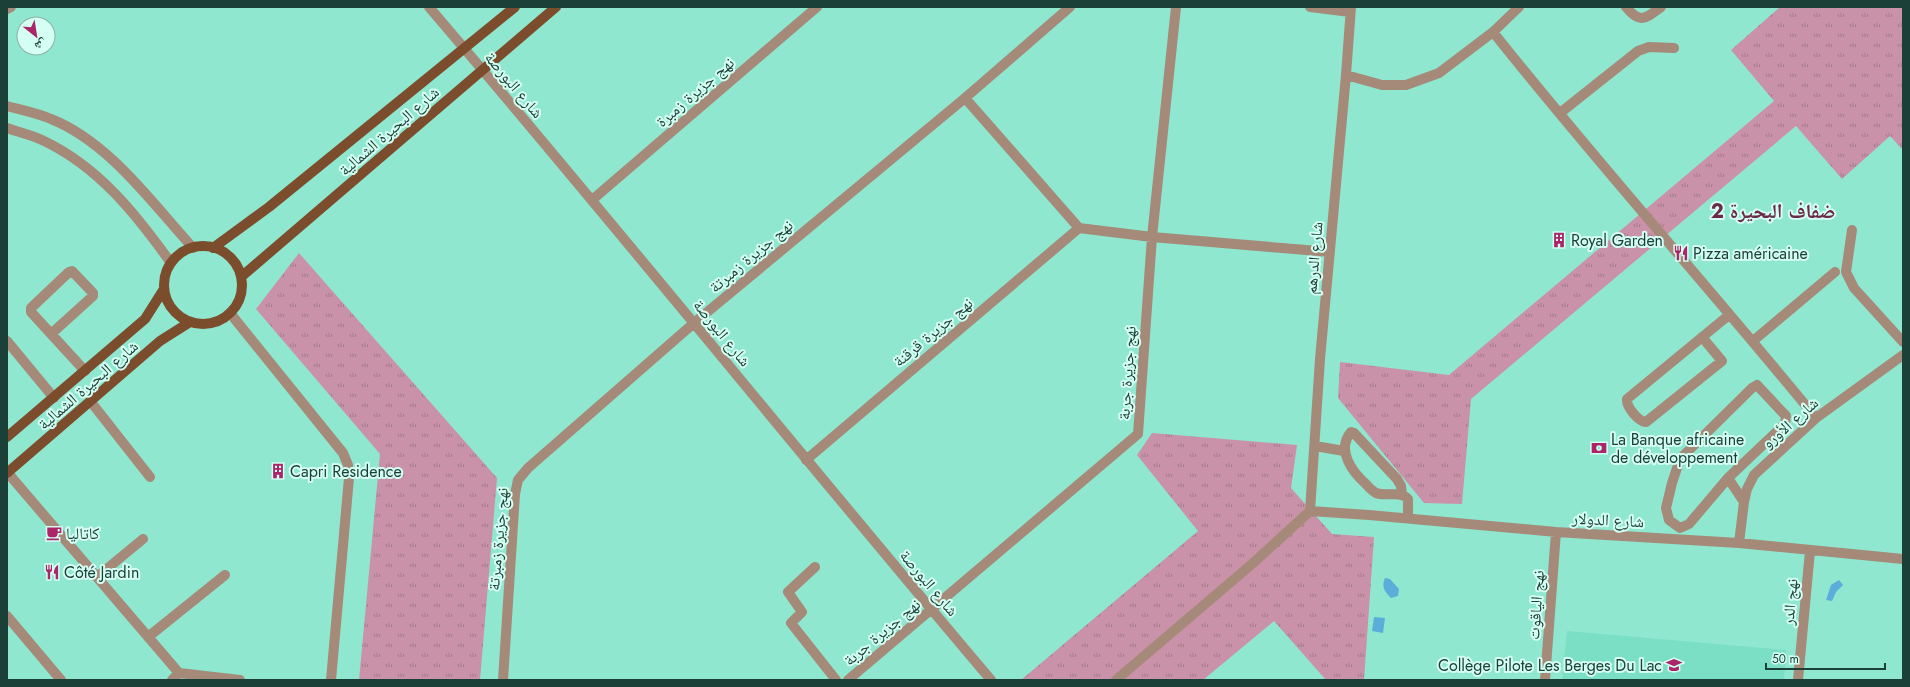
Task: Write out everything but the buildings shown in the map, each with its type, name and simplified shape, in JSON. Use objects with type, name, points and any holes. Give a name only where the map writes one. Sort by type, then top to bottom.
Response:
[{"type":"main road","name":"شارع البحيرة الشمالية","points":[[213,248],[269,208],[515,7]]},
{"type":"main road","name":"شارع البحيرة الشمالية","points":[[241,276],[292,235],[556,7]]},
{"type":"main road","points":[[193,248],[213,248],[226,254],[235,264],[241,276],[241,292],[239,300],[230,313],[222,319],[212,323],[201,324],[190,322],[178,315],[168,303],[164,289],[165,276],[171,263],[184,251],[193,248]]},
{"type":"main road","name":"شارع البحيرة الشمالية","points":[[7,437],[145,319],[164,289]]},
{"type":"main road","name":"شارع البحيرة الشمالية","points":[[7,473],[160,341],[190,322]]},
{"type":"street","points":[[7,9],[11,7]]},
{"type":"street","name":"شارع البورصة","points":[[429,7],[592,200],[806,460],[991,680]]},
{"type":"street","name":"نهج جزيرة زمبرة","points":[[592,200],[817,7]]},
{"type":"street","name":"نهج جزيرة زمبرتة","points":[[502,680],[514,494],[518,480],[528,468],[694,323],[965,98],[1070,7]]},
{"type":"street","name":"نهج جزيرة جربة","points":[[848,680],[1138,434],[1152,237],[1176,7]]},
{"type":"street","points":[[1310,7],[1350,9]]},
{"type":"street","points":[[1346,75],[1382,85],[1406,85],[1439,74],[1493,32],[1519,7]]},
{"type":"street","points":[[1626,7],[1634,16],[1641,18],[1648,16],[1660,7]]},
{"type":"street","name":"شارع الدرهم","points":[[1310,511],[1330,252],[1346,75],[1350,9]]},
{"type":"street","points":[[1493,32],[1641,212],[1753,341],[1816,418]]},
{"type":"street","points":[[1560,114],[1638,51],[1649,47],[1674,48]]},
{"type":"street","points":[[965,98],[1079,228],[1152,237],[1330,252]]},
{"type":"street","points":[[7,106],[52,119],[88,140],[118,166],[193,248]]},
{"type":"street","points":[[7,128],[42,140],[80,162],[105,182],[152,237],[171,263]]},
{"type":"street","name":"نهج جزيرة قرقنة","points":[[806,460],[1079,228]]},
{"type":"street","points":[[1852,230],[1846,272],[1854,288],[1903,342]]},
{"type":"street","points":[[52,334],[93,296],[93,293],[72,271],[69,272],[31,308],[31,312],[85,371]]},
{"type":"street","points":[[1753,341],[1835,272]]},
{"type":"street","points":[[230,313],[343,453],[348,465],[349,478],[331,680]]},
{"type":"street","points":[[1702,337],[1722,360],[1646,422],[1642,421],[1628,405],[1626,399],[1702,337],[1729,315]]},
{"type":"street","points":[[7,341],[54,398]]},
{"type":"street","name":"شارع الأورو","points":[[1739,543],[1744,502],[1747,489],[1754,475],[1816,418],[1903,355]]},
{"type":"street","points":[[1757,385],[1786,416],[1785,424],[1728,478],[1689,524],[1680,528],[1669,520],[1666,508],[1680,459],[1752,388],[1757,385]]},
{"type":"street","points":[[91,402],[150,477]]},
{"type":"street","points":[[1402,494],[1401,486],[1397,479],[1354,433],[1351,432],[1348,436],[1344,451],[1354,474],[1375,492],[1402,494],[1408,499],[1408,518]]},
{"type":"street","points":[[1315,446],[1344,451]]},
{"type":"street","points":[[7,473],[148,637],[176,677],[240,680]]},
{"type":"street","points":[[1728,478],[1744,502]]},
{"type":"street","points":[[1116,680],[1252,564],[1310,511]]},
{"type":"street","name":"شارع الدولار","points":[[1310,511],[1408,518],[1556,532],[1739,543],[1903,559]]},
{"type":"street","name":"نهج الياقوت","points":[[1545,680],[1556,532]]},
{"type":"street","points":[[97,577],[143,539]]},
{"type":"street","name":"نهج الدر","points":[[1798,680],[1810,551]]},
{"type":"street","points":[[815,567],[788,592],[802,612],[791,623],[836,680]]},
{"type":"street","points":[[148,637],[225,575]]},
{"type":"street","points":[[7,616],[61,680]]},
{"type":"shaded area","name":"Collège Pilote Les Berges Du Lac","points":[[1567,631],[1786,650],[1784,680],[1562,680]]},
{"type":"green space","points":[[1780,7],[1903,7],[1903,150],[1890,136],[1842,179],[1796,126],[1471,399],[1462,504],[1424,503],[1338,398],[1340,362],[1449,375],[1774,101],[1731,50]]},
{"type":"green space","points":[[299,253],[497,478],[480,680],[359,680],[380,454],[256,309]]},
{"type":"green space","points":[[1152,433],[1297,445],[1291,488],[1332,534],[1374,537],[1364,680],[1326,680],[1274,621],[1203,680],[1021,680],[1198,531],[1137,455]]},
{"type":"water","points":[[1385,578],[1390,579],[1399,589],[1398,596],[1391,598],[1387,594],[1384,589]]},
{"type":"water","points":[[1839,580],[1843,585],[1836,592],[1832,601],[1826,600],[1831,585]]},
{"type":"water","points":[[1374,617],[1385,618],[1383,633],[1372,631]]},
{"type":"place","name":"Royal Garden","points":[[1559,240]]},
{"type":"place","name":"Pizza américaine","points":[[1681,253]]},
{"type":"place","name":"La Banque africaine de développement","points":[[1599,448]]},
{"type":"place","name":"Capri Residence","points":[[278,471]]},
{"type":"place","name":"كاتاليا","points":[[54,533]]},
{"type":"place","name":"Côté Jardin","points":[[52,572]]},
{"type":"place","name":"Collège Pilote Les Berges Du Lac","points":[[1674,665]]},
{"type":"district","name":"ضفاف البحيرة 2","points":[[1773,211]]}]
